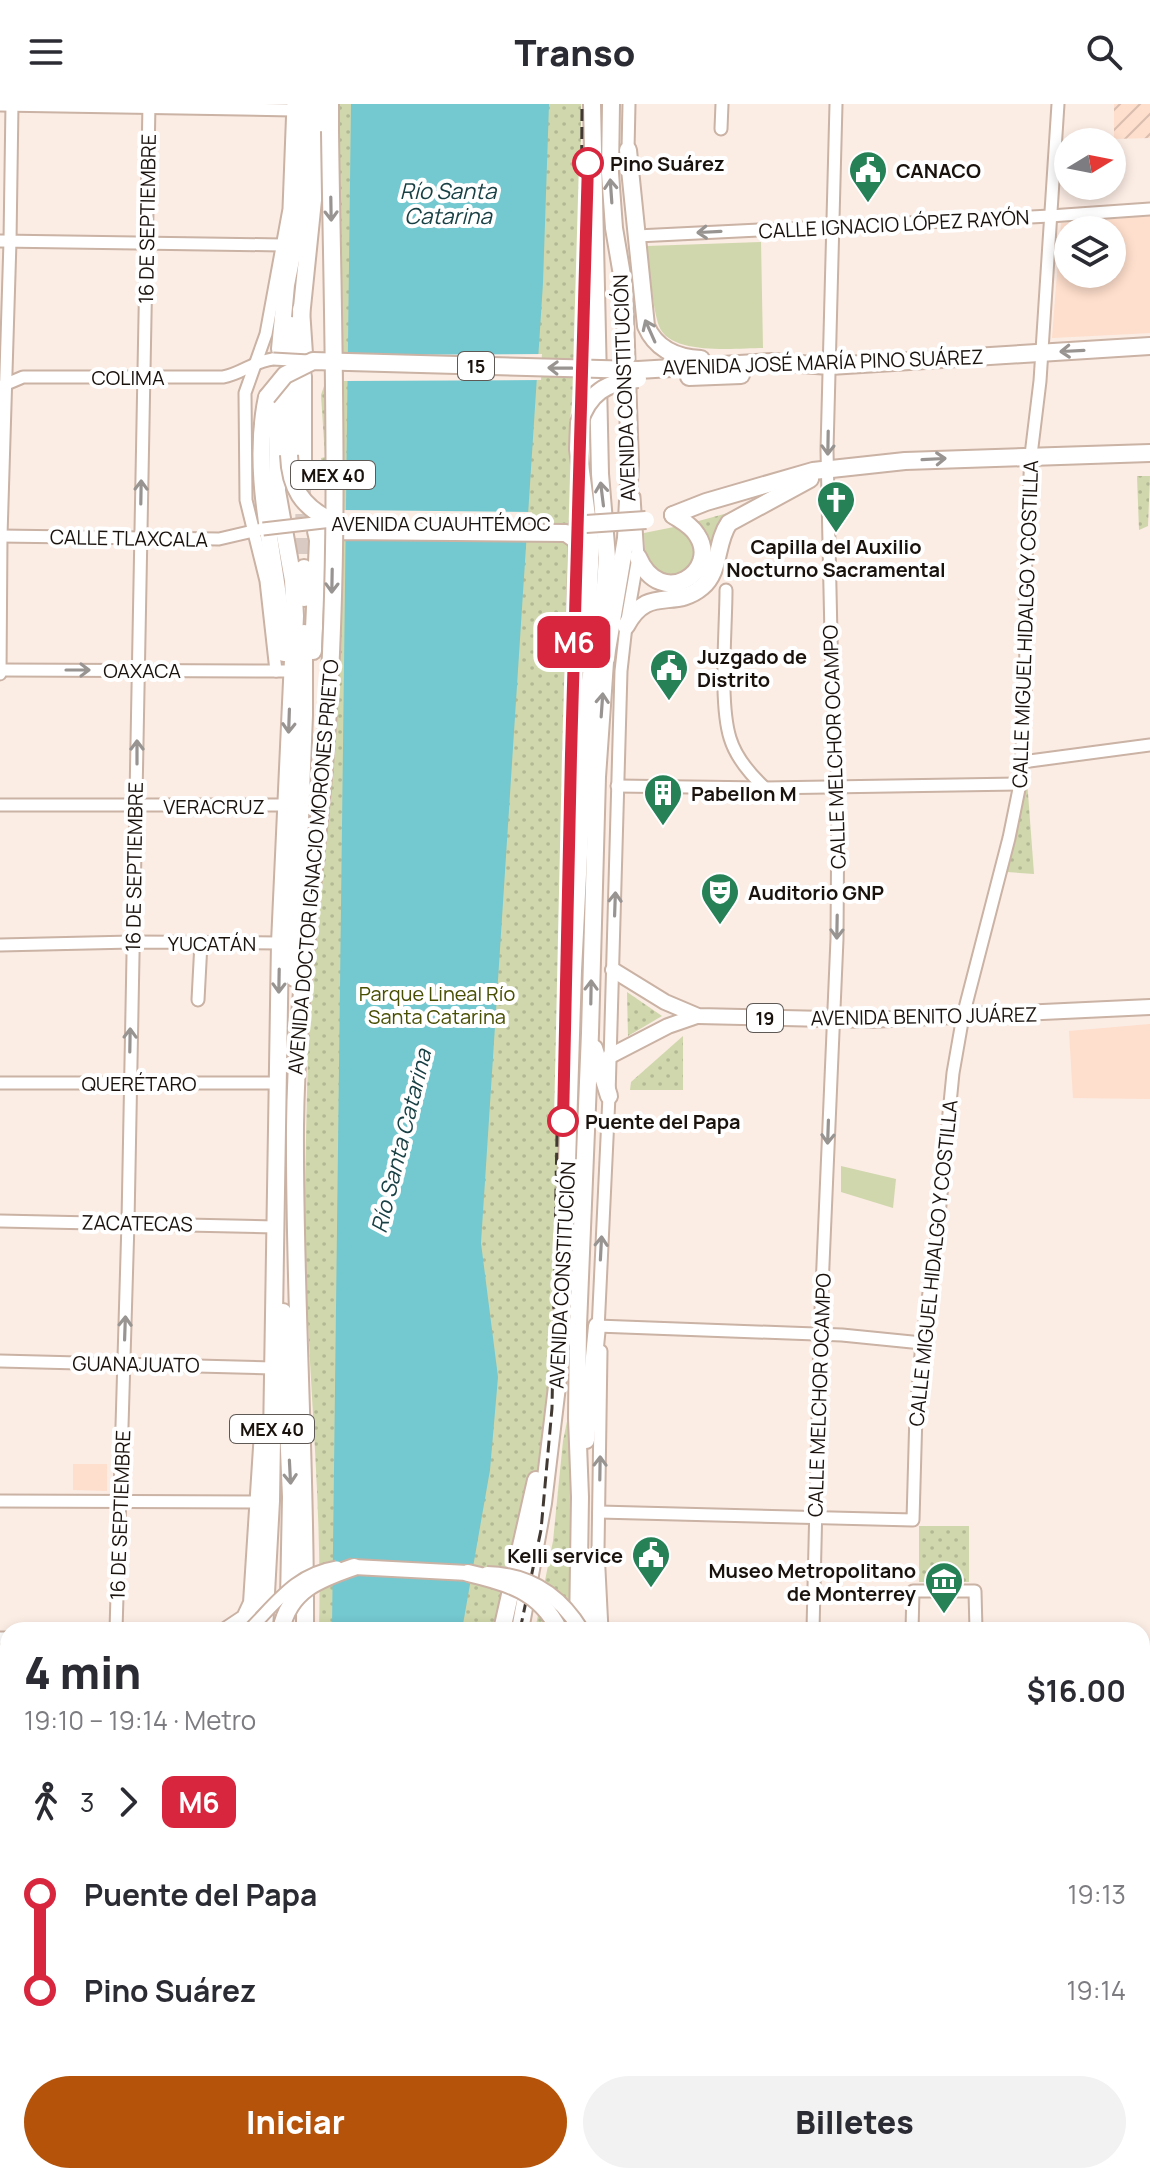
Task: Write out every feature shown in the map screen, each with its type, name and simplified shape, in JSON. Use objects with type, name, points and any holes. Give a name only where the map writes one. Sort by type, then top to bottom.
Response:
[{"type":"highway","points":[[291,691],[280,671],[281,606],[263,481],[263,413],[285,375],[301,317],[313,200],[318,104]]},
{"type":"highway","name":"AVENIDA DOCTOR IGNACIO MORONES PRIETO","points":[[264,1622],[271,1501],[277,1083],[294,941],[328,739],[330,693],[333,524],[330,104]]},
{"type":"highway","name":"AVENIDA CONSTITUCIÓN","points":[[521,1622],[543,1503],[561,1353],[573,971],[587,700],[607,557],[600,474],[592,104]]},
{"type":"highway","name":"AVENIDA CONSTITUCIÓN","points":[[579,1622],[578,1326],[594,856],[605,662],[626,538],[630,464],[624,287],[614,228],[610,173],[611,104]]},
{"type":"highway","points":[[297,106],[301,317]]},
{"type":"highway","points":[[624,287],[628,150]]},
{"type":"highway","points":[[628,150],[646,326],[656,344],[682,357],[749,357],[772,362]]},
{"type":"highway","points":[[292,356],[290,264],[300,215]]},
{"type":"highway","name":"AVENIDA JOSÉ MARÍA PINO SUÁREZ","points":[[292,356],[638,374],[772,362],[830,366],[1150,346]]},
{"type":"highway","name":"15","points":[[638,374],[729,376],[805,371],[830,366]]},
{"type":"highway","points":[[587,700],[584,665],[591,546],[578,449],[579,423],[584,407],[599,389],[638,374]]},
{"type":"highway","name":"MEX 40","points":[[303,481],[297,379],[289,455],[292,481],[298,495],[313,511],[332,521]]},
{"type":"highway","name":"AVENIDA DOCTOR IGNACIO MORONES PRIETO","points":[[272,396],[277,491],[293,580],[295,616],[285,805],[298,1041],[296,1274],[306,1515],[305,1622]]},
{"type":"highway","name":"AVENIDA CUAUHTÉMOC","points":[[673,515],[782,478],[813,471],[905,461],[1150,453]]},
{"type":"highway","name":"AVENIDA CUAUHTÉMOC","points":[[332,521],[575,529],[713,510],[810,479],[828,470]]},
{"type":"highway","points":[[626,626],[631,615],[645,603],[686,596],[702,587],[715,566],[721,537],[729,523],[810,479]]},
{"type":"highway","points":[[638,557],[649,576],[667,583],[682,581],[696,571],[703,555],[700,538],[673,515]]},
{"type":"highway","points":[[304,712],[310,694],[316,618],[315,532],[575,529],[573,732],[584,793]]},
{"type":"highway","name":"MEX 40","points":[[294,941],[304,712],[304,568]]},
{"type":"highway","points":[[573,971],[594,856]]},
{"type":"highway","points":[[590,1033],[609,1096]]},
{"type":"highway","points":[[275,1227],[283,1311],[291,1497],[287,1622]]},
{"type":"highway","points":[[591,1622],[580,1497],[597,1326]]},
{"type":"highway","points":[[504,1622],[536,1483],[561,1353]]},
{"type":"highway","points":[[239,1622],[245,1618],[252,1603],[261,1449],[272,1404]]},
{"type":"highway","points":[[283,1622],[287,1609],[303,1590],[314,1582],[354,1567]]},
{"type":"highway","points":[[468,1573],[522,1589],[543,1605],[554,1622]]},
{"type":"main road","name":"AVENIDA BENITO JUÁREZ","points":[[613,970],[665,1002],[698,1016]]},
{"type":"main road","name":"AVENIDA BENITO JUÁREZ","points":[[610,1056],[668,1026],[698,1016],[833,1020],[1150,1007]]},
{"type":"main road","points":[[354,1567],[510,1575],[530,1581],[557,1599],[573,1622]]},
{"type":"street","points":[[0,672],[5,241],[12,104]]},
{"type":"street","points":[[628,150],[629,104]]},
{"type":"street","points":[[721,129],[722,104]]},
{"type":"street","name":"CALLE MELCHOR OCAMPO","points":[[813,1622],[820,1334],[837,939],[838,786],[832,683],[828,470],[836,104]]},
{"type":"street","name":"CALLE MIGUEL HIDALGO Y COSTILLA","points":[[815,1518],[913,1520],[916,1413],[922,1343],[937,1235],[950,1096],[963,1016],[1020,784],[1026,678],[1025,579],[1031,455],[1036,425],[1058,104]]},
{"type":"street","points":[[0,105],[297,106],[289,209],[266,334],[245,393],[246,500],[259,529],[280,671]]},
{"type":"street","name":"16 DE SEPTIEMBRE","points":[[116,1622],[128,1222],[149,106]]},
{"type":"street","name":"CALLE IGNACIO LÓPEZ RAYÓN","points":[[637,236],[1150,209]]},
{"type":"street","points":[[5,241],[282,245]]},
{"type":"street","name":"AVENIDA JOSÉ MARÍA PINO SUÁREZ","points":[[256,363],[292,356]]},
{"type":"street","name":"COLIMA","points":[[3,386],[23,377],[223,377],[237,374],[256,363]]},
{"type":"street","points":[[602,1622],[599,1512],[602,1355],[597,1326],[609,1096],[621,671],[638,557],[630,464]]},
{"type":"street","name":"AVENIDA CUAUHTÉMOC","points":[[259,529],[315,532],[332,521]]},
{"type":"street","name":"CALLE TLAXCALA","points":[[0,536],[219,539],[259,529]]},
{"type":"street","points":[[726,590],[726,700],[730,738],[751,775],[765,788]]},
{"type":"street","name":"OAXACA","points":[[0,672],[137,669],[280,671]]},
{"type":"street","points":[[1022,762],[1150,745]]},
{"type":"street","points":[[617,786],[765,788],[1020,784]]},
{"type":"street","name":"VERACRUZ","points":[[0,805],[285,805]]},
{"type":"street","name":"YUCATÁN","points":[[0,945],[294,941]]},
{"type":"street","points":[[198,1000],[201,943]]},
{"type":"street","name":"QUERÉTARO","points":[[0,1083],[277,1083]]},
{"type":"street","name":"ZACATECAS","points":[[0,1221],[275,1227]]},
{"type":"street","points":[[597,1326],[820,1334],[922,1343]]},
{"type":"street","name":"GUANAJUATO","points":[[0,1361],[272,1368]]},
{"type":"street","points":[[0,1501],[258,1502]]},
{"type":"street","points":[[599,1512],[815,1518]]},
{"type":"street","points":[[256,1622],[276,1598],[299,1581],[327,1569],[354,1567]]},
{"type":"street","points":[[912,1622],[913,1591],[975,1591],[976,1622]]},
{"type":"shaded area","points":[[1114,104],[1150,104],[1150,138],[1126,139],[1126,128],[1114,128]]},
{"type":"shaded area","points":[[1150,216],[1150,333],[1052,338],[1056,288],[1126,288],[1126,218]]},
{"type":"shaded area","points":[[1150,1024],[1150,1099],[1073,1098],[1069,1031]]},
{"type":"shaded area","points":[[73,1464],[107,1464],[107,1491],[73,1490]]},
{"type":"green space","name":"Río Santa Catarina","points":[[332,104],[581,104],[580,335],[569,428],[573,458],[573,637],[553,1381],[524,1592],[515,1622],[319,1622],[305,1188],[326,474],[321,474],[321,458],[325,457],[321,395],[324,386]]},
{"type":"green space","points":[[761,242],[763,348],[705,348],[676,342],[666,336],[659,326],[655,308],[647,246]]},
{"type":"green space","points":[[1137,476],[1150,476],[1148,526],[1139,530]]},
{"type":"green space","points":[[735,511],[712,550],[706,533],[695,522]]},
{"type":"green space","points":[[680,527],[696,540],[695,563],[675,577],[658,571],[649,562],[644,533]]},
{"type":"green space","points":[[1027,780],[1034,874],[1007,872]]},
{"type":"green space","points":[[627,992],[662,1016],[628,1036]]},
{"type":"green space","points":[[683,1036],[683,1090],[630,1090],[631,1082]]},
{"type":"green space","points":[[841,1166],[896,1179],[893,1208],[841,1192]]},
{"type":"green space","points":[[572,1397],[576,1511],[571,1622],[537,1622],[553,1541],[563,1441]]},
{"type":"green space","points":[[919,1526],[969,1526],[969,1582],[919,1582]]},
{"type":"water","name":"Río Santa Catarina","points":[[351,104],[549,104],[543,283],[481,1243],[498,1377],[490,1470],[463,1622],[332,1622]]},
{"type":"pier","points":[[542,354],[541,380],[344,381],[344,355]]},
{"type":"pier","points":[[342,510],[532,512],[530,538],[342,535]]},
{"type":"tunnel","points":[[303,490],[304,568]]},
{"type":"railway","points":[[522,1622],[541,1530],[552,1408],[564,754],[581,270],[582,104]]},
{"type":"metro line","name":"M6","points":[[563,1121],[588,163]]},
{"type":"place","name":"Pino Suárez","points":[[588,163]]},
{"type":"place","name":"CANACO","points":[[868,204]]},
{"type":"place","name":"Capilla del Auxilio Nocturno Sacramental","points":[[836,534]]},
{"type":"place","name":"Juzgado de Distrito","points":[[669,702]]},
{"type":"place","name":"Pabellon M","points":[[663,827]]},
{"type":"place","name":"Auditorio GNP","points":[[720,926]]},
{"type":"place","name":"Puente del Papa","points":[[563,1121]]},
{"type":"place","name":"Kelli service","points":[[651,1589]]},
{"type":"place","name":"Museo Metropolitano de Monterrey","points":[[944,1615]]},
{"type":"park label","name":"Parque Lineal Río Santa Catarina","points":[[437,1004]]}]
